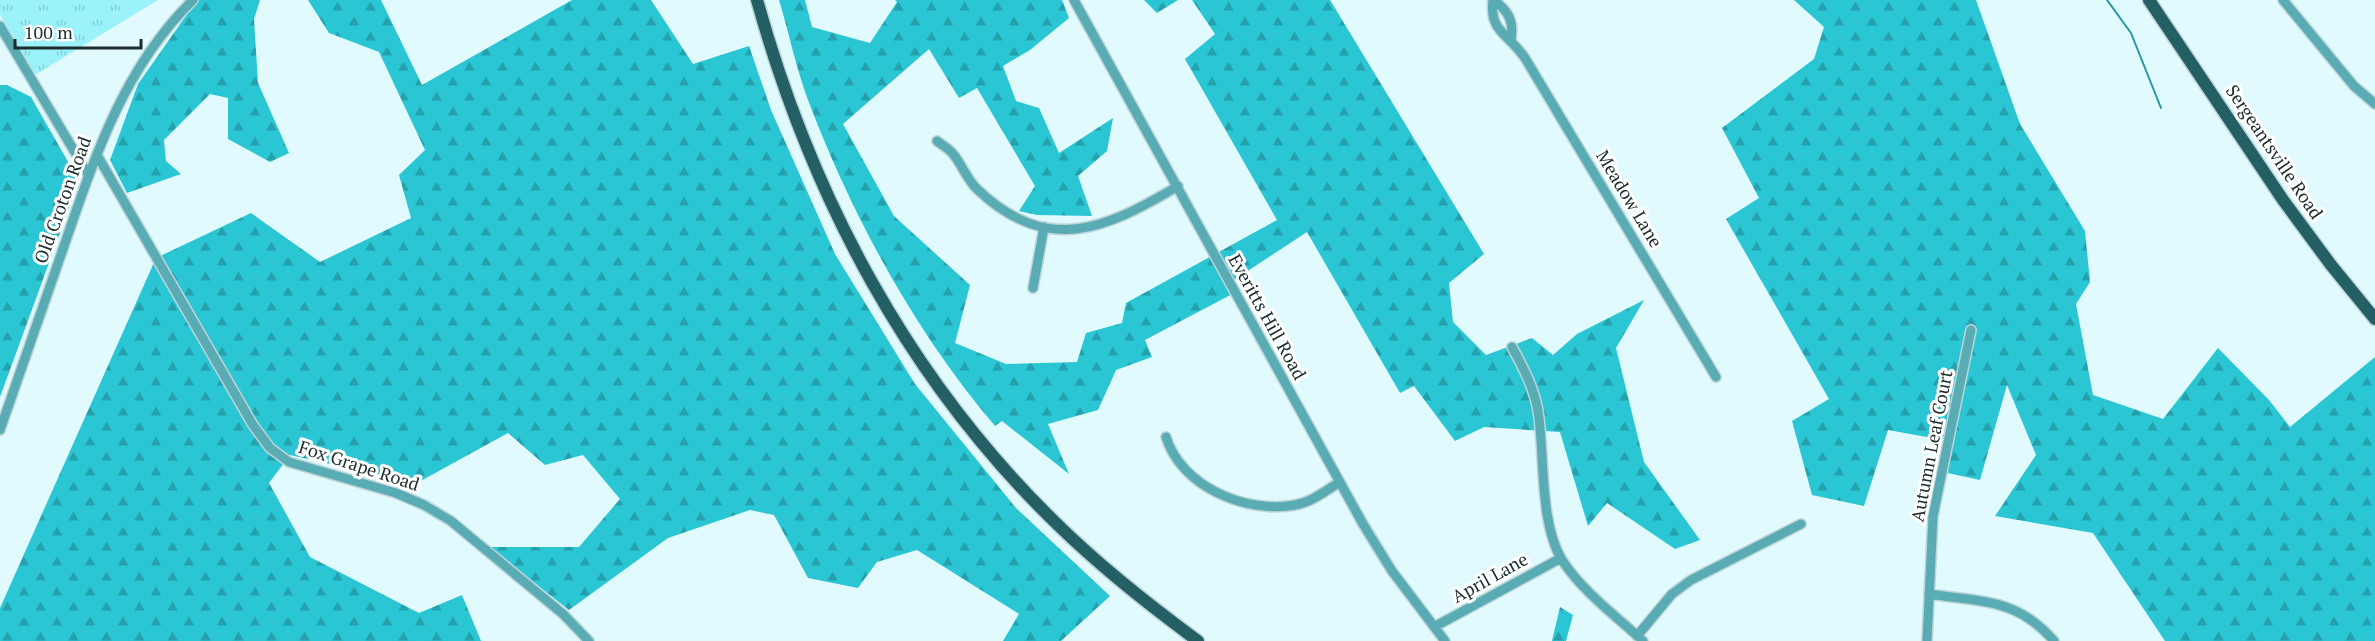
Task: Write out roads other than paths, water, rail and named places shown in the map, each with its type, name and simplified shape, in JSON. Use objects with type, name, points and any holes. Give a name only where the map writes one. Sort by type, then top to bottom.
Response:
[{"type":"main road","points":[[757,0],[787,99],[830,203],[880,299],[920,361],[977,436],[1057,525],[1131,590],[1198,641]]},
{"type":"main road","name":"Sergeantsville Road","points":[[2149,0],[2283,200],[2336,272],[2375,319]]},
{"type":"street","name":"Old Croton Road","points":[[0,430],[88,176],[121,99],[142,61],[193,0]]},
{"type":"street","name":"Everitts Hill Road","points":[[1074,0],[1340,482],[1392,571],[1445,641]]},
{"type":"street","name":"Meadow Lane","points":[[1511,40],[1512,19],[1508,12],[1493,0],[1491,13],[1493,21],[1525,58],[1716,377]]},
{"type":"street","points":[[2283,0],[2354,86],[2375,104]]},
{"type":"street","points":[[0,26],[88,176]]},
{"type":"street","points":[[937,141],[953,153],[968,180],[988,199],[1024,221],[1044,227],[1066,230],[1092,228],[1130,214],[1178,186]]},
{"type":"street","name":"Fox Grape Road","points":[[97,155],[253,425],[270,448],[279,456],[300,466],[386,490],[438,513],[464,531],[543,597],[589,641]]},
{"type":"street","points":[[1033,288],[1044,227]]},
{"type":"street","name":"Autumn Leaf Court","points":[[1927,641],[1933,516],[1971,330]]},
{"type":"street","points":[[1512,347],[1530,382],[1538,410],[1549,521],[1561,558],[1578,581],[1640,638],[1672,594],[1691,580],[1801,524]]},
{"type":"street","points":[[1166,437],[1171,453],[1196,479],[1220,494],[1249,504],[1296,505],[1310,500],[1340,482]]},
{"type":"street","name":"April Lane","points":[[1434,627],[1561,558]]},
{"type":"street","points":[[1929,594],[2007,605],[2037,622],[2054,641]]},
{"type":"waterway","points":[[2107,0],[2131,33],[2161,108]]}]
